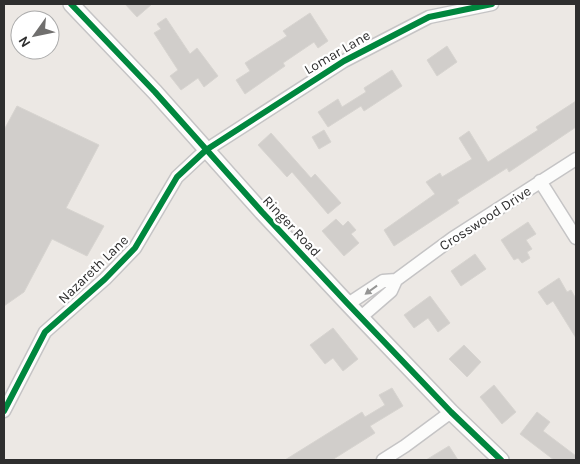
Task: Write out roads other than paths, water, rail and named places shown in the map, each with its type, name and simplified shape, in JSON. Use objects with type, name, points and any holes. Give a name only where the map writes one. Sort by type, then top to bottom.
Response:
[{"type":"street","name":"Ringer Road","points":[[71,4],[148,85],[348,304],[501,460]]},
{"type":"street","name":"Lomar Lane","points":[[206,150],[344,60],[429,16],[492,4]]},
{"type":"street","name":"Nazareth Lane","points":[[4,411],[45,332],[105,279],[135,248],[177,177],[206,150]]},
{"type":"street","name":"Crosswood Drive","points":[[361,317],[391,291],[396,280],[453,238],[576,159]]},
{"type":"street","points":[[540,181],[576,238]]},
{"type":"street","name":"Crosswood Drive","points":[[348,304],[383,281],[396,280]]},
{"type":"street","points":[[383,460],[452,412]]}]
